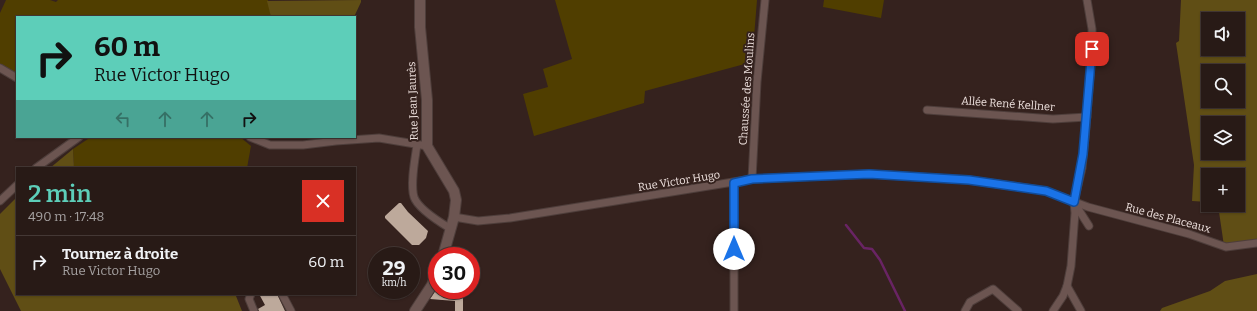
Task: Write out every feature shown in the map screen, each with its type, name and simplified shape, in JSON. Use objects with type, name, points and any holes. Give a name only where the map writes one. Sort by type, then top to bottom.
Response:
[{"type":"street","name":"Rue Jean Jaurès","points":[[420,0],[420,27],[427,100],[422,146],[454,191],[456,200],[454,217],[446,247]]},
{"type":"street","name":"Chaussée des Moulins","points":[[752,179],[757,82],[765,0]]},
{"type":"street","points":[[1053,311],[1063,296],[1067,286],[1075,213],[1074,202],[1082,168],[1092,49],[1092,29],[1087,0]]},
{"type":"street","points":[[0,68],[16,77]]},
{"type":"street","name":"Allée René Kellner","points":[[927,110],[1053,119],[1087,117]]},
{"type":"street","points":[[37,167],[78,138]]},
{"type":"street","points":[[252,138],[270,145],[302,145],[379,138],[422,146],[413,179],[414,198],[432,218],[451,229]]},
{"type":"street","name":"Rue Victor Hugo","points":[[454,217],[478,221],[510,218],[752,179],[869,174],[969,180],[1046,191],[1074,202]]},
{"type":"street","points":[[734,183],[734,311]]},
{"type":"street","points":[[0,201],[16,186]]},
{"type":"street","points":[[1074,202],[1089,226]]},
{"type":"street","name":"Rue des Placeaux","points":[[1074,202],[1130,220],[1197,236],[1226,247],[1257,244]]},
{"type":"street","points":[[1067,286],[1081,311]]},
{"type":"street","points":[[965,311],[970,302],[994,289],[1018,311]]},
{"type":"street","points":[[415,311],[428,291]]},
{"type":"street","points":[[251,295],[249,299],[254,311]]},
{"type":"street","points":[[283,295],[291,311]]},
{"type":"shaded area","points":[[6,0],[50,0],[56,2],[58,0],[268,0],[271,16],[16,16],[16,74],[0,65],[0,13]]},
{"type":"shaded area","points":[[361,0],[361,2],[354,16],[271,16],[267,1]]},
{"type":"shaded area","points":[[555,0],[757,0],[752,62],[645,91],[644,103],[534,136],[523,94],[548,87],[543,69],[572,59]]},
{"type":"shaded area","points":[[824,0],[884,0],[881,18],[823,7]]},
{"type":"shaded area","points":[[1181,0],[1257,0],[1257,243],[1224,246],[1219,212],[1245,212],[1245,168],[1201,168],[1201,202],[1192,201],[1194,165],[1176,43],[1179,41]]},
{"type":"shaded area","points":[[90,138],[241,138],[251,146],[247,167],[74,167],[73,149]]},
{"type":"shaded area","points":[[73,149],[74,167],[51,167]]},
{"type":"shaded area","points":[[16,198],[16,295],[230,295],[236,296],[242,311],[21,311],[0,269],[0,214]]},
{"type":"shaded area","points":[[1257,274],[1257,311],[1160,311],[1162,308],[1210,291],[1225,281]]},
{"type":"building","points":[[399,203],[401,203],[408,212],[428,231],[426,238],[419,245],[412,245],[385,218],[385,216]]},
{"type":"building","points":[[260,295],[277,295],[285,311],[259,311],[258,309],[265,305]]},
{"type":"building","points":[[430,299],[463,299],[463,311],[455,311],[455,301]]},
{"type":"waterway","points":[[846,225],[864,248],[872,249],[880,260],[905,311]]},
{"type":"route","points":[[734,249],[734,183],[752,179],[830,174],[869,174],[969,180],[1046,191],[1074,202],[1082,168],[1092,49]]}]
